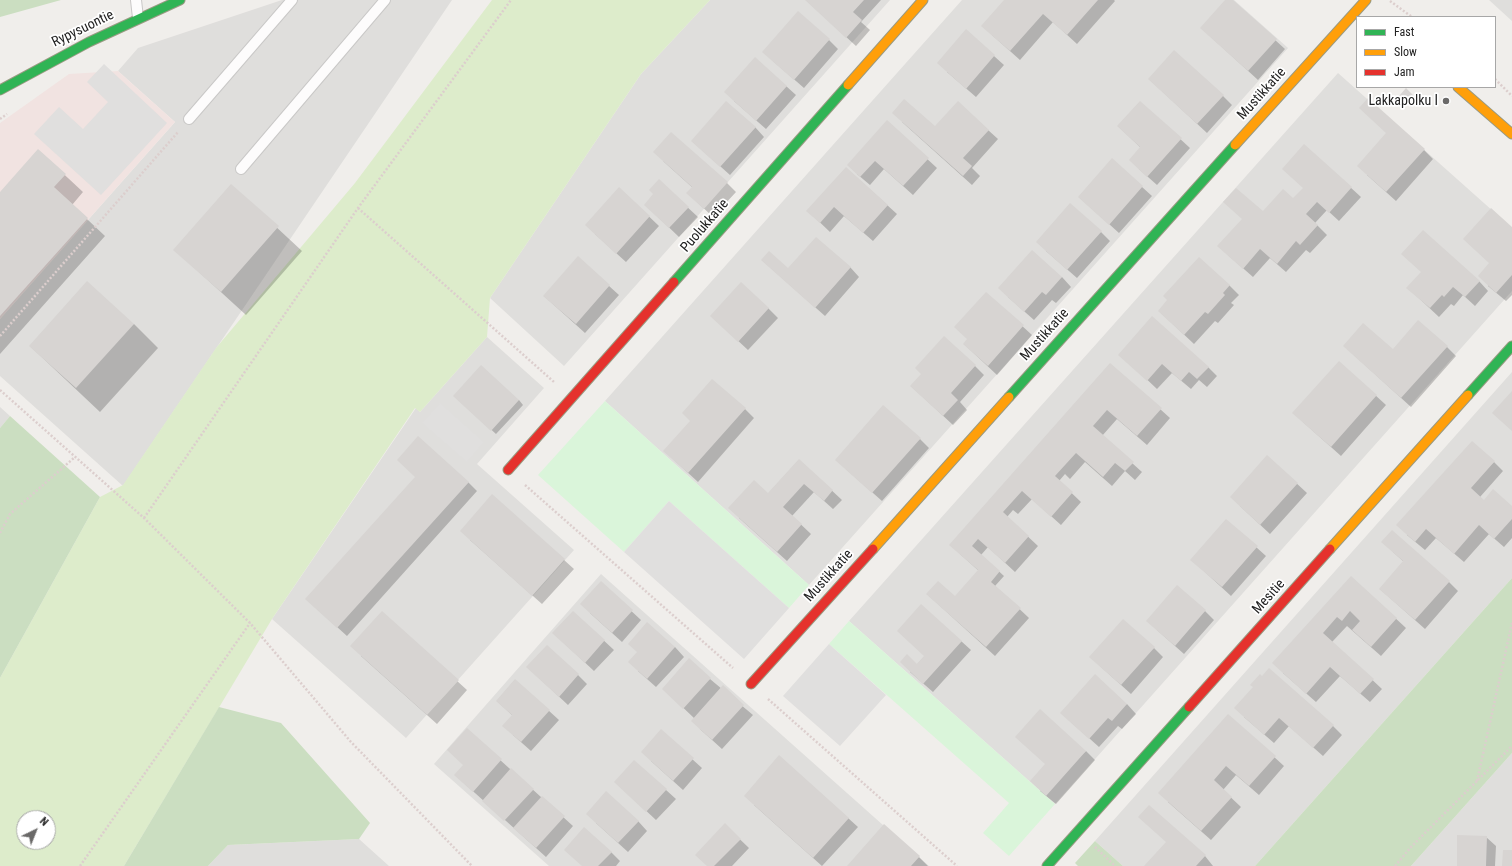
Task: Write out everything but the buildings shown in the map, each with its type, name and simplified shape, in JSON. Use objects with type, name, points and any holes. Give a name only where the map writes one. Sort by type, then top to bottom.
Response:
[{"type":"street","name":"Rypysuontie","points":[[0,90],[50,61],[138,18],[180,0]]},
{"type":"street","name":"Puolukkatie","points":[[508,470],[923,0]]},
{"type":"street","points":[[1360,2],[1370,13]]},
{"type":"street","name":"Mustikkatie","points":[[751,684],[1360,2]]},
{"type":"street","points":[[1459,88],[1512,134]]},
{"type":"street","name":"Mesitie","points":[[1047,866],[1512,346]]},
{"type":"lane","points":[[136,0],[138,18]]},
{"type":"lane","points":[[189,119],[292,0]]},
{"type":"lane","points":[[241,169],[385,0]]},
{"type":"path","points":[[144,518],[358,208],[511,0]]},
{"type":"path","points":[[1388,0],[1411,16]]},
{"type":"path","points":[[1496,80],[1512,96]]},
{"type":"path","points":[[0,336],[189,119]]},
{"type":"path","points":[[358,208],[555,383]]},
{"type":"path","points":[[0,390],[74,458],[144,518],[250,623],[351,742],[472,866]]},
{"type":"path","points":[[0,533],[10,514],[74,458]]},
{"type":"path","points":[[80,866],[250,623]]},
{"type":"path","points":[[1477,781],[1512,623]]},
{"type":"path","points":[[1394,866],[1411,847],[1512,746]]},
{"type":"shaded area","points":[[282,0],[452,0],[123,486],[0,376],[0,319],[175,122],[118,71],[138,48]]},
{"type":"shaded area","points":[[710,0],[890,0],[564,366],[490,298],[641,74]]},
{"type":"shaded area","points":[[962,0],[1234,0],[1288,48],[809,585],[605,401]]},
{"type":"shaded area","points":[[1489,0],[1512,0],[1512,21]]},
{"type":"shaded area","points":[[104,64],[167,123],[101,195],[34,134],[59,107],[83,129],[108,102],[87,82]]},
{"type":"shaded area","points":[[118,71],[175,122],[0,319],[0,123],[69,74]]},
{"type":"shaded area","points":[[1338,73],[1512,228],[1512,291],[1055,804],[849,621]]},
{"type":"shaded area","points":[[487,337],[544,388],[477,464],[574,550],[406,738],[272,619],[416,408],[420,412]]},
{"type":"shaded area","points":[[1512,372],[1512,578],[1255,866],[1123,866],[1095,841]]},
{"type":"shaded area","points":[[440,403],[484,442],[467,462],[422,423]]},
{"type":"shaded area","points":[[0,407],[10,416],[0,428]]},
{"type":"shaded area","points":[[669,501],[789,608],[744,659],[624,552]]},
{"type":"shaded area","points":[[601,574],[929,866],[549,866],[434,764]]},
{"type":"shaded area","points":[[829,644],[886,695],[840,746],[783,696]]},
{"type":"shaded area","points":[[1512,753],[1512,866],[1411,866]]},
{"type":"shaded area","points":[[359,839],[389,866],[208,866],[228,845]]},
{"type":"green space","points":[[0,0],[61,0],[0,17]]},
{"type":"green space","points":[[492,0],[710,0],[641,74],[490,298],[487,337],[420,412],[415,408],[272,619],[124,866],[0,866],[0,678],[100,497],[123,485],[216,348],[355,183]]},
{"type":"green space","points":[[605,401],[809,585],[789,608],[669,501],[624,552],[538,475]]},
{"type":"green space","points":[[10,416],[100,497],[0,678],[0,428]]},
{"type":"green space","points":[[1512,578],[1512,753],[1411,866],[1255,866]]},
{"type":"green space","points":[[849,621],[1055,804],[1009,856],[983,833],[1009,803],[829,644]]},
{"type":"green space","points":[[219,707],[281,723],[370,823],[359,839],[228,845],[208,866],[124,866]]},
{"type":"green space","points":[[1095,841],[1123,866],[1078,866],[1075,863]]},
{"type":"traffic: fast","points":[[0,90],[89,42],[180,0]]},
{"type":"traffic: fast","points":[[674,282],[848,85]]},
{"type":"traffic: fast","points":[[1009,397],[1235,145]]},
{"type":"traffic: fast","points":[[1468,395],[1512,346]]},
{"type":"traffic: fast","points":[[1047,866],[1189,707]]},
{"type":"traffic: slow","points":[[848,85],[923,0]]},
{"type":"traffic: slow","points":[[1235,145],[1366,0]]},
{"type":"traffic: slow","points":[[1459,88],[1512,134]]},
{"type":"traffic: slow","points":[[1330,549],[1468,395]]},
{"type":"traffic: slow","points":[[873,549],[1009,397]]},
{"type":"traffic: jam","points":[[508,470],[674,282]]},
{"type":"traffic: jam","points":[[751,684],[873,549]]},
{"type":"traffic: jam","points":[[1189,707],[1330,549]]},
{"type":"place","name":"Lakkapolku I","points":[[1446,101]]}]
